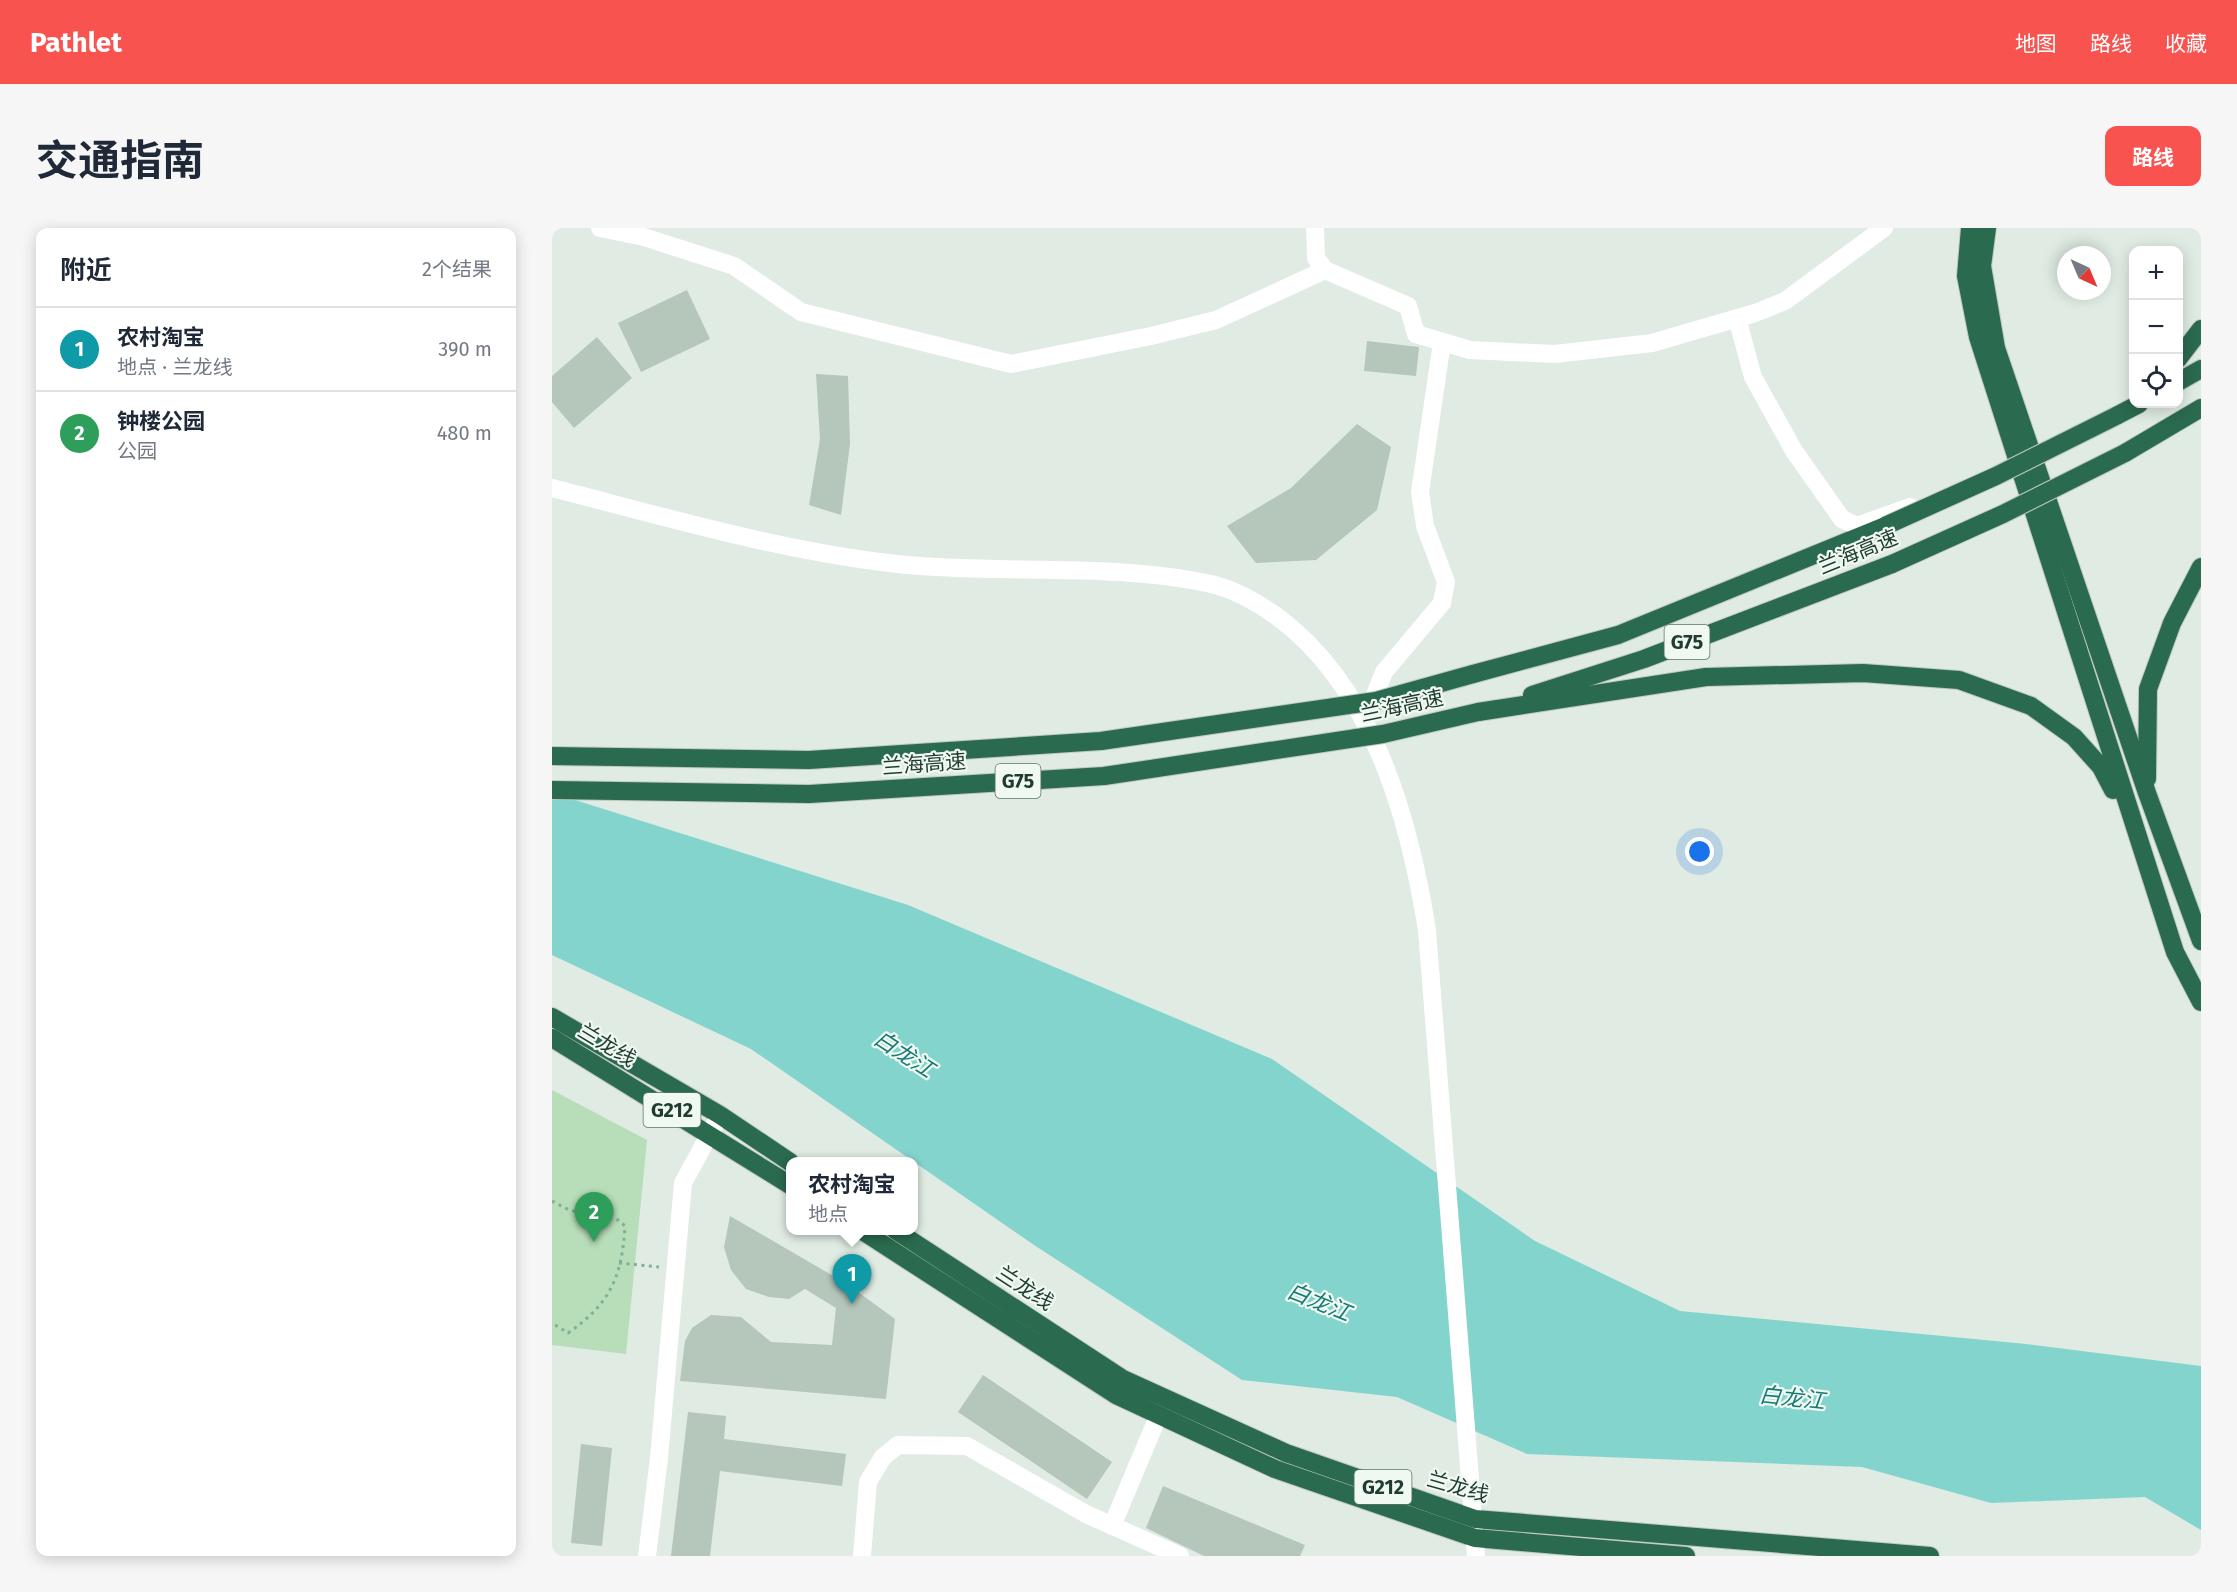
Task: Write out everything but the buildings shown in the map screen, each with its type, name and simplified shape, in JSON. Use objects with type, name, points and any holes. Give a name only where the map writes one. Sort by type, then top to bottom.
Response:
[{"type":"highway","points":[[1970,228],[1966,276],[1978,337],[2175,952],[2201,1002]]},
{"type":"highway","points":[[1987,228],[1982,266],[1996,348],[2147,793],[2201,941]]},
{"type":"highway","points":[[2182,354],[2201,329]]},
{"type":"highway","points":[[2183,379],[2201,369]]},
{"type":"highway","points":[[2116,416],[2129,404]]},
{"type":"highway","name":"兰海高速","points":[[552,756],[809,760],[1101,741],[1376,701],[1618,635],[1885,526],[1996,476],[2131,408]]},
{"type":"highway","name":"兰海高速","points":[[552,790],[809,794],[1104,776],[1383,734],[1479,712],[1644,658],[1892,564],[2003,514],[2125,453],[2201,408]]},
{"type":"highway","points":[[2147,793],[2148,689],[2172,623],[2201,567]]},
{"type":"highway","points":[[1479,712],[1706,677],[1863,673],[1959,680],[2031,706],[2074,737],[2101,767],[2138,835]]},
{"type":"highway","name":"兰龙线","points":[[552,1017],[720,1115],[786,1159]]},
{"type":"highway","name":"兰龙线","points":[[552,1038],[786,1182]]},
{"type":"highway","name":"兰龙线","points":[[869,1235],[1116,1395],[1162,1407],[1475,1519],[1930,1556]]},
{"type":"highway","name":"兰龙线","points":[[904,1235],[1162,1407],[1275,1469],[1476,1547],[1686,1556]]},
{"type":"street","points":[[600,228],[644,237],[734,266],[801,312],[1011,364],[1151,336],[1216,320],[1325,270]]},
{"type":"street","points":[[1315,228],[1316,258],[1325,270],[1408,306],[1416,334],[1470,350],[1555,354],[1652,343],[1785,301],[1884,228]]},
{"type":"street","points":[[1737,318],[1753,376],[1794,451],[1842,519],[1857,526],[1917,505]]},
{"type":"street","points":[[1364,718],[1373,703],[1384,672],[1442,603],[1446,582],[1425,526],[1420,492],[1442,342]]},
{"type":"street","points":[[552,488],[809,552],[899,564],[1166,576],[1214,584],[1254,601],[1293,628],[1331,670],[1364,718],[1396,797],[1417,868],[1427,930],[1430,1002],[1468,1478],[1475,1519],[1476,1547]]},
{"type":"street","points":[[646,1556],[659,1458],[683,1183],[720,1115]]},
{"type":"street","points":[[1112,1526],[1162,1407]]},
{"type":"street","points":[[862,1556],[868,1482],[883,1457],[898,1445],[966,1446],[1112,1526],[1180,1556]]},
{"type":"path","points":[[552,1201],[569,1210],[618,1220],[625,1226],[615,1284],[591,1317],[568,1333],[552,1323]]},
{"type":"path","points":[[619,1263],[676,1268]]},
{"type":"green space","points":[[552,1090],[647,1140],[626,1354],[552,1345]]},
{"type":"water","name":"白龙江","points":[[552,786],[575,800],[908,905],[1272,1059],[1535,1241],[1680,1311],[2026,1344],[2201,1366],[2201,1530],[2145,1497],[1991,1503],[1862,1467],[1527,1454],[1397,1397],[1242,1380],[1034,1245],[918,1165],[918,1157],[907,1157],[751,1049],[552,955]]},
{"type":"place","name":"钟楼公园","points":[[594,1242]]},
{"type":"place","name":"农村淘宝","points":[[852,1304]]}]
